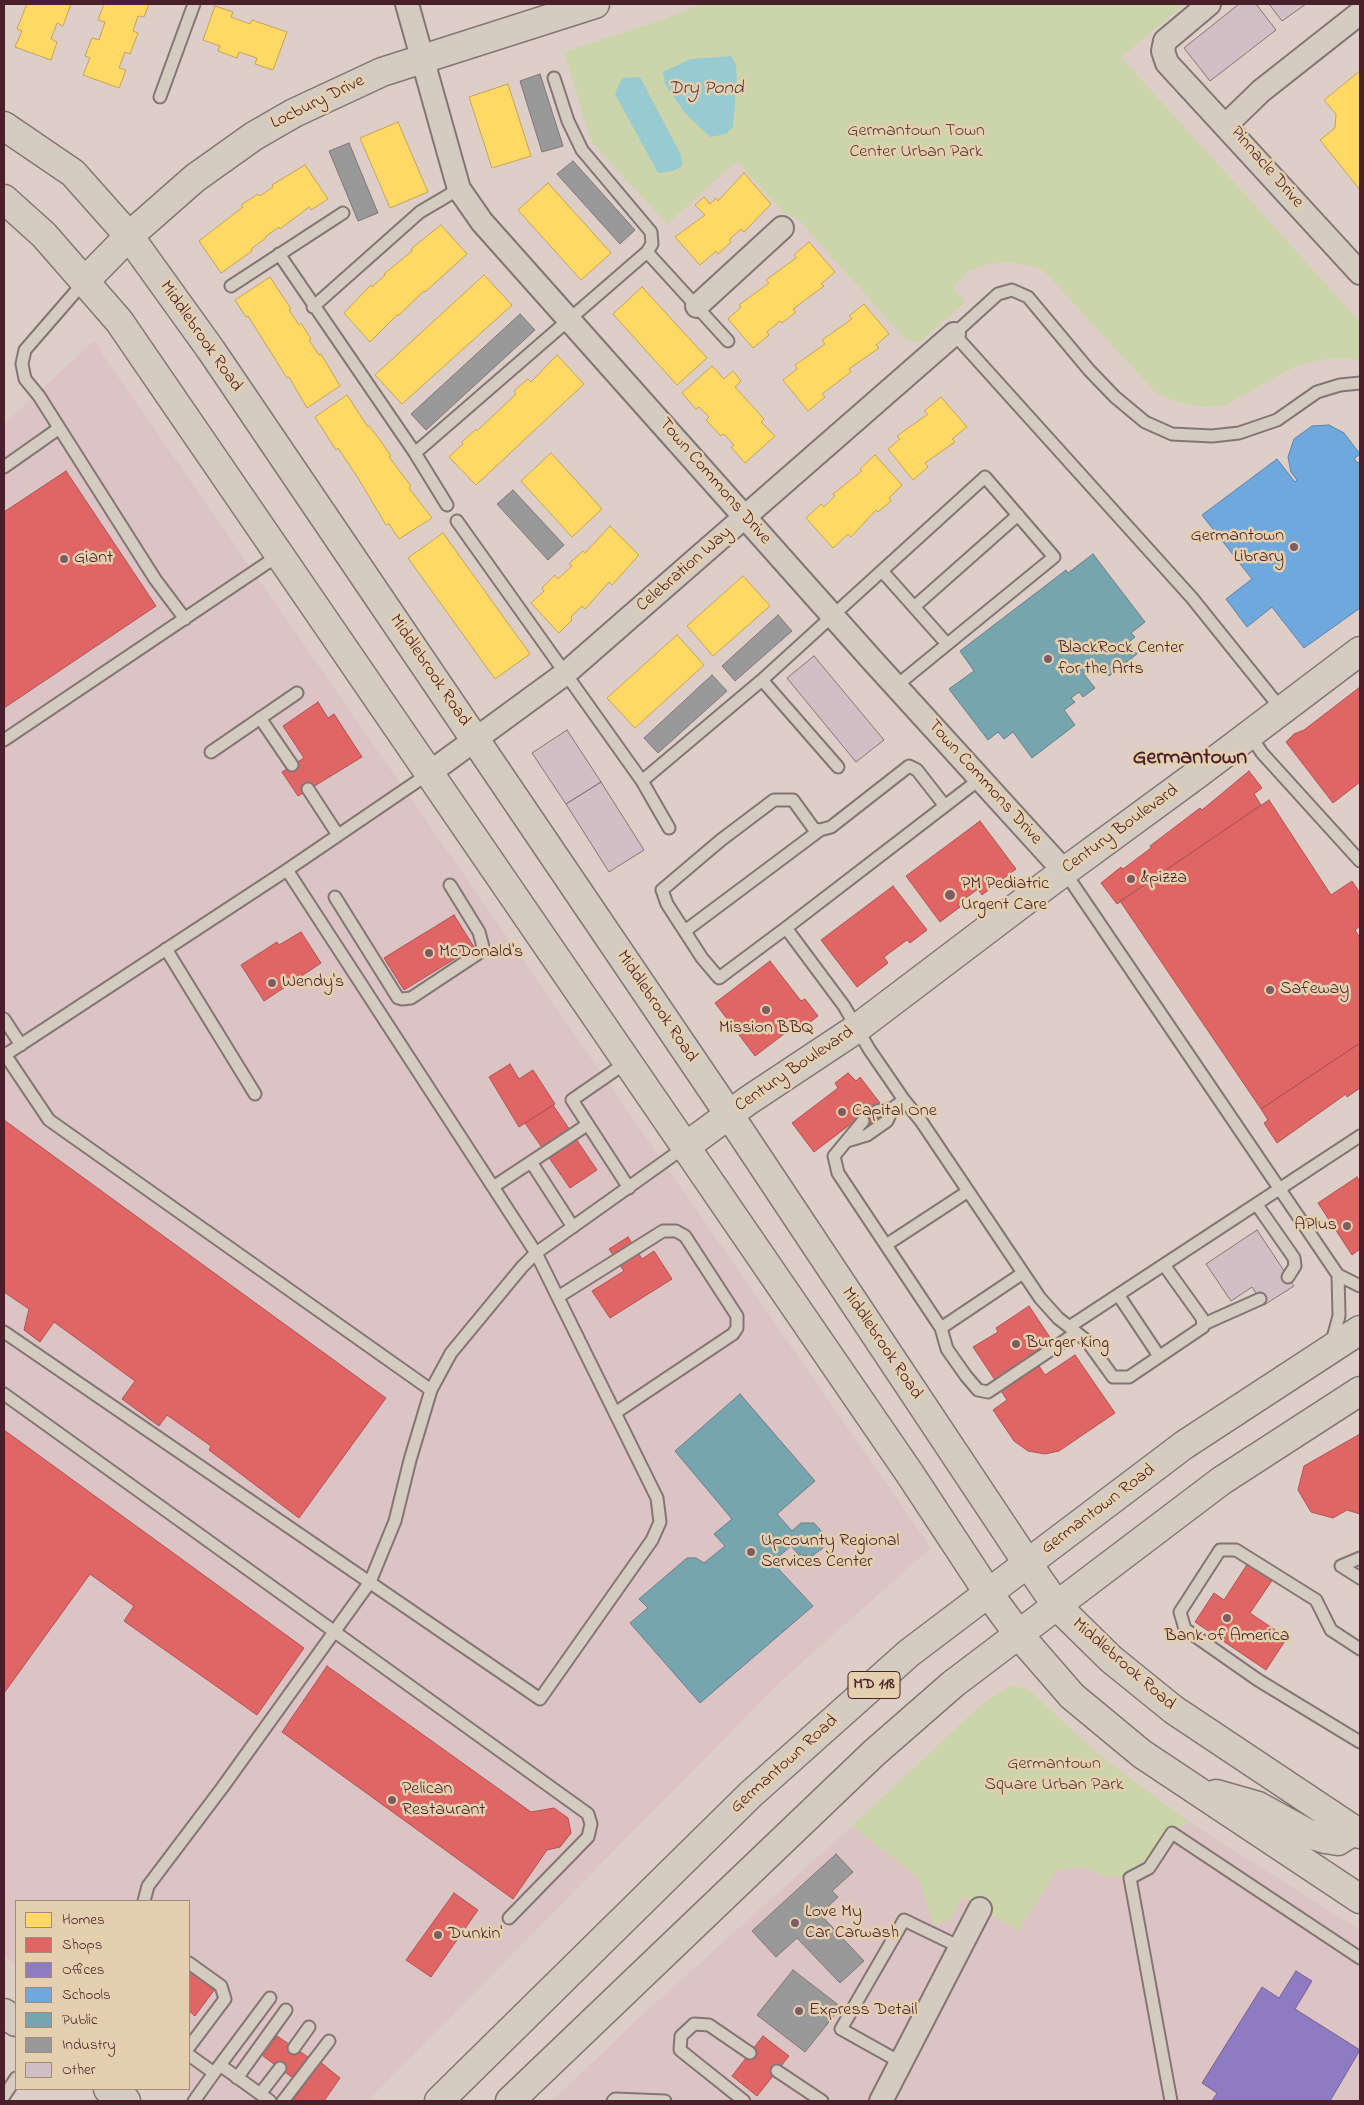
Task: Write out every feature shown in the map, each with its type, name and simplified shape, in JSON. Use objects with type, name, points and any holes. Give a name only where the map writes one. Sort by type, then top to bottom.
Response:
[{"type":"main road","name":"Locbury Drive","points":[[86,281],[129,236],[195,178],[254,136],[337,91],[382,72],[595,4]]},
{"type":"main road","name":"Middlebrook Road","points":[[4,126],[73,173],[129,236],[210,350],[730,1115],[1057,1606],[1111,1659],[1174,1710],[1358,1829]]},
{"type":"main road","points":[[4,200],[44,234],[119,321],[989,1594],[1019,1635],[1072,1696],[1142,1754],[1360,1899]]},
{"type":"main road","name":"Century Boulevard","points":[[685,1147],[856,1029],[1064,871],[1250,735],[1360,651]]},
{"type":"main road","name":"Germantown Road","points":[[438,2101],[751,1794],[909,1653],[1184,1445],[1360,1330]]},
{"type":"main road","name":"MD 118","points":[[510,2101],[874,1753],[953,1684],[1221,1481],[1360,1391]]},
{"type":"main road","points":[[1195,1789],[1258,1806],[1306,1833],[1325,1839],[1338,1841],[1358,1829]]},
{"type":"main road","points":[[4,2013],[15,2021]]},
{"type":"main road","points":[[110,2090],[126,2101]]},
{"type":"street","name":"Town Commons Drive","points":[[407,4],[459,189],[482,222],[745,518],[1064,871]]},
{"type":"street","points":[[1209,4],[1165,40],[1163,50],[1167,63],[1225,126]]},
{"type":"street","name":"Pinnacle Drive","points":[[1360,13],[1261,91],[1225,126],[1360,273]]},
{"type":"street","points":[[697,306],[782,228]]},
{"type":"street","name":"Celebration Way","points":[[428,774],[566,673],[954,334]]},
{"type":"street","points":[[881,2101],[980,1910]]},
{"type":"lane","points":[[160,97],[194,4]]},
{"type":"lane","points":[[415,453],[647,252],[652,244],[651,232],[582,150],[568,121],[554,78]]},
{"type":"lane","points":[[313,307],[420,212],[459,189]]},
{"type":"lane","points":[[231,286],[343,213]]},
{"type":"lane","points":[[647,252],[728,341]]},
{"type":"lane","points":[[279,254],[313,307],[415,453],[447,505]]},
{"type":"lane","points":[[86,281],[25,350],[22,364],[25,379],[39,396],[58,429],[155,579],[185,618]]},
{"type":"lane","points":[[1282,710],[1192,598],[954,334],[998,294],[1012,290],[1028,297],[1089,370],[1115,397],[1145,422],[1172,434],[1212,436],[1239,433],[1277,420],[1317,392],[1340,385],[1360,383]]},
{"type":"lane","points":[[4,467],[58,429]]},
{"type":"lane","points":[[642,781],[762,680],[985,477],[1054,557],[896,686]]},
{"type":"lane","points":[[914,607],[1018,515]]},
{"type":"lane","points":[[457,521],[642,781],[669,828]]},
{"type":"lane","points":[[4,740],[279,555]]},
{"type":"lane","points":[[882,572],[947,644]]},
{"type":"lane","points":[[762,680],[838,767]]},
{"type":"lane","points":[[211,752],[297,693]]},
{"type":"lane","points":[[260,718],[292,766]]},
{"type":"lane","points":[[1250,735],[1262,753],[1360,861]]},
{"type":"lane","points":[[685,931],[759,878],[820,830],[831,826],[909,766],[917,770],[945,806]]},
{"type":"lane","points":[[428,774],[287,870],[21,1045],[4,1054],[49,1120],[432,1390]]},
{"type":"lane","points":[[820,830],[814,829],[793,800],[774,800],[721,840],[662,890],[667,904],[702,958],[719,978],[980,779]]},
{"type":"lane","points":[[308,790],[338,835]]},
{"type":"lane","points":[[4,1332],[540,1698],[652,1540],[660,1522],[656,1498],[536,1253],[287,870]]},
{"type":"lane","points":[[1064,871],[1338,1275],[1360,1286]]},
{"type":"lane","points":[[335,897],[398,998],[411,998],[479,953],[483,947],[479,932],[450,885]]},
{"type":"lane","points":[[786,928],[844,1006],[856,1029],[904,1100],[921,1121],[1040,1298],[1087,1341],[1113,1378],[1129,1376],[1203,1327],[1204,1324],[1260,1299]]},
{"type":"lane","points":[[166,949],[255,1094]]},
{"type":"lane","points":[[4,1019],[21,1045]]},
{"type":"lane","points":[[627,1062],[572,1100],[629,1188]]},
{"type":"lane","points":[[877,1111],[893,1108],[904,1100]]},
{"type":"lane","points":[[846,1141],[867,1135],[886,1121],[893,1108]]},
{"type":"lane","points":[[862,1121],[838,1149],[834,1163],[838,1173],[941,1328],[947,1348],[966,1376],[978,1390],[988,1392],[1164,1265],[1360,1136]]},
{"type":"lane","points":[[493,1187],[587,1124]]},
{"type":"lane","points":[[144,1900],[148,1886],[222,1788],[370,1582],[395,1521],[410,1460],[432,1390],[452,1354],[478,1319],[536,1253],[685,1147]]},
{"type":"lane","points":[[531,1162],[573,1227]]},
{"type":"lane","points":[[886,1245],[967,1192]]},
{"type":"lane","points":[[1256,1204],[1294,1258],[1295,1266],[1288,1277]]},
{"type":"lane","points":[[558,1297],[663,1230],[676,1231],[684,1236],[737,1316],[737,1328],[733,1334],[615,1413]]},
{"type":"lane","points":[[1164,1265],[1204,1324]]},
{"type":"lane","points":[[941,1328],[1023,1273]]},
{"type":"lane","points":[[1330,1348],[1339,1316],[1338,1275]]},
{"type":"lane","points":[[1119,1296],[1159,1356]]},
{"type":"lane","points":[[4,1394],[588,1814],[590,1824],[588,1837],[509,1918]]},
{"type":"lane","points":[[1360,1648],[1331,1630],[1316,1600],[1236,1550],[1220,1550],[1180,1612],[1185,1630],[1258,1680],[1360,1742]]},
{"type":"lane","points":[[1360,1558],[1341,1566],[1360,1578]]},
{"type":"lane","points":[[1171,2101],[1130,1878],[1149,1868],[1172,1833],[1360,1958]]},
{"type":"lane","points":[[900,2062],[841,2029],[904,1920],[960,1947]]},
{"type":"lane","points":[[190,1963],[221,1986],[225,1999],[190,2047]]},
{"type":"lane","points":[[194,2101],[270,1998]]},
{"type":"lane","points":[[237,2078],[286,2010]]},
{"type":"lane","points":[[744,2101],[680,2050],[681,2036],[694,2024],[709,2025],[750,2053]]},
{"type":"lane","points":[[294,2048],[309,2027]]},
{"type":"lane","points":[[283,2101],[328,2042]]},
{"type":"lane","points":[[190,2056],[237,2078],[270,2101]]},
{"type":"lane","points":[[260,2094],[280,2068]]},
{"type":"lane","points":[[777,2071],[822,2101]]},
{"type":"lane","points":[[4,2096],[15,2080]]},
{"type":"lane","points":[[613,2101],[615,2099],[665,2101]]},
{"type":"shaded area","points":[[95,340],[103,355],[931,1548],[780,1682],[368,2101],[201,2101],[185,2090],[190,2090],[190,1900],[15,1900],[15,1964],[4,1956],[4,424]]},
{"type":"shaded area","points":[[1189,1822],[1360,1930],[1360,2101],[552,2101],[641,2016],[852,1826],[919,1878],[930,1907],[950,1920],[963,1896],[980,1909],[1019,1930],[1056,1871],[1082,1867],[1108,1877]]},
{"type":"green space","name":"Germantown Town Center Urban Park","points":[[702,4],[1185,4],[1121,57],[1360,322],[1360,360],[1346,358],[1319,360],[1296,366],[1225,405],[1202,407],[1178,402],[1156,393],[1044,271],[1028,265],[1005,262],[984,265],[968,271],[953,288],[965,302],[920,342],[907,341],[798,219],[786,215],[737,161],[667,224],[591,141],[564,52],[659,21]]},
{"type":"green space","name":"Germantown Square Urban Park","points":[[1012,1686],[1028,1689],[1099,1755],[1189,1822],[1172,1833],[1149,1868],[1130,1878],[1108,1877],[1082,1867],[1056,1871],[1019,1930],[980,1909],[963,1896],[950,1920],[933,1924],[919,1878],[852,1826],[970,1715],[992,1697]]},
{"type":"water","name":"Dry Pond","points":[[731,56],[736,64],[737,81],[733,127],[726,134],[710,137],[685,113],[665,84],[663,72],[691,59]]},
{"type":"water","name":"Dry Pond","points":[[640,77],[681,155],[682,166],[673,171],[658,173],[615,94],[622,78]]},
{"type":"building: Homes","points":[[27,4],[71,4],[63,26],[57,23],[51,39],[57,42],[51,60],[15,47],[22,31],[17,29]]},
{"type":"building: Homes","points":[[104,4],[149,4],[144,17],[138,16],[133,31],[138,33],[130,54],[125,52],[119,68],[126,70],[119,88],[83,75],[90,58],[85,56],[92,38],[99,40],[105,22],[98,20]]},
{"type":"building: Homes","points":[[215,6],[233,12],[231,17],[250,24],[252,20],[287,32],[273,70],[255,64],[257,58],[239,52],[237,58],[218,51],[220,46],[203,40]]},
{"type":"building: Homes","points":[[1360,71],[1360,190],[1320,140],[1335,128],[1336,114],[1324,100]]},
{"type":"building: Homes","points":[[508,84],[531,156],[492,168],[469,97]]},
{"type":"building: Homes","points":[[398,122],[428,192],[390,208],[360,138]]},
{"type":"building: Homes","points":[[305,165],[328,199],[311,210],[309,207],[280,229],[279,227],[251,249],[252,251],[221,273],[199,241],[243,207],[241,205],[258,194],[260,196],[273,187],[272,185]]},
{"type":"building: Homes","points":[[744,173],[771,204],[744,232],[741,229],[718,254],[716,251],[700,265],[675,237],[705,215],[695,205],[704,197],[710,204],[716,198],[718,201]]},
{"type":"building: Homes","points":[[548,183],[611,253],[581,280],[518,210]]},
{"type":"building: Homes","points":[[441,225],[467,254],[397,315],[370,342],[344,313],[371,285],[372,287],[384,274],[412,251],[412,248]]},
{"type":"building: Homes","points":[[809,242],[835,272],[821,284],[824,286],[793,309],[796,312],[782,323],[780,321],[767,332],[769,335],[753,348],[728,319],[741,307],[739,305],[769,283],[766,280],[796,258],[794,255]]},
{"type":"building: Homes","points":[[484,275],[512,305],[402,404],[375,375]]},
{"type":"building: Homes","points":[[270,277],[291,309],[289,310],[299,325],[301,323],[311,339],[309,340],[319,355],[321,354],[340,386],[307,408],[289,377],[287,378],[248,316],[246,317],[235,300]]},
{"type":"building: Homes","points":[[642,287],[707,358],[677,385],[613,314]]},
{"type":"building: Homes","points":[[864,304],[889,334],[876,345],[879,348],[849,369],[851,372],[822,394],[825,397],[808,411],[783,380],[797,369],[795,365],[825,344],[822,340],[852,319],[849,316]]},
{"type":"building: Homes","points":[[557,355],[584,384],[476,485],[449,457],[463,444],[462,442],[476,429],[477,431],[516,394],[514,391],[528,379],[531,382]]},
{"type":"building: Homes","points":[[712,366],[724,379],[733,371],[741,381],[735,387],[764,419],[761,422],[775,436],[745,463],[731,447],[734,445],[724,434],[721,436],[706,420],[709,417],[699,407],[696,409],[682,393]]},
{"type":"building: Homes","points":[[347,395],[411,486],[409,488],[432,518],[399,539],[389,524],[386,525],[358,478],[338,448],[336,450],[315,417]]},
{"type":"building: Homes","points":[[941,397],[967,427],[952,439],[955,442],[925,463],[928,467],[913,480],[888,449],[900,439],[897,436],[928,414],[924,411]]},
{"type":"building: Homes","points":[[551,453],[602,509],[572,537],[521,481]]},
{"type":"building: Homes","points":[[875,455],[902,485],[889,498],[891,501],[878,512],[876,510],[851,537],[848,534],[833,548],[806,518],[821,504],[824,507],[835,496],[833,494],[862,471],[860,469]]},
{"type":"building: Homes","points":[[610,526],[639,555],[612,585],[609,582],[585,609],[582,606],[559,633],[531,603],[544,591],[542,588],[555,575],[558,579],[572,566],[569,564],[583,551],[585,553]]},
{"type":"building: Homes","points":[[443,533],[530,654],[495,679],[408,558]]},
{"type":"building: Homes","points":[[743,576],[770,606],[713,656],[687,626]]},
{"type":"building: Homes","points":[[677,635],[704,665],[635,728],[607,698]]},
{"type":"building: Shops","name":"Giant","points":[[66,471],[156,606],[4,708],[4,512]]},
{"type":"building: Shops","points":[[1360,687],[1360,782],[1333,803],[1286,742],[1294,734],[1304,730]]},
{"type":"building: Shops","points":[[318,702],[328,718],[334,714],[362,757],[298,796],[282,772],[304,758],[283,726]]},
{"type":"building: Shops","points":[[1249,771],[1262,788],[1254,794],[1261,805],[1117,904],[1101,883],[1121,867],[1123,869],[1151,848],[1150,846],[1200,808],[1202,810]]},
{"type":"building: Shops","name":"Safeway","points":[[1269,800],[1331,895],[1352,881],[1360,893],[1360,926],[1355,930],[1360,938],[1360,1043],[1261,1109],[1120,901]]},
{"type":"building: Shops","points":[[980,821],[1016,869],[982,895],[978,889],[958,904],[960,907],[940,922],[906,876]]},
{"type":"building: Shops","points":[[893,886],[927,930],[910,943],[907,940],[884,957],[888,963],[857,987],[821,940]]},
{"type":"building: Shops","name":"McDonald's","points":[[454,915],[474,947],[404,990],[384,958]]},
{"type":"building: Shops","name":"Wendy's","points":[[301,932],[321,963],[264,1001],[241,965],[277,942],[279,945]]},
{"type":"building: Shops","name":"Mission BBQ","points":[[770,961],[801,1001],[805,999],[818,1016],[800,1030],[796,1025],[755,1056],[715,1003]]},
{"type":"building: Shops","points":[[1360,1043],[1360,1088],[1347,1097],[1346,1094],[1277,1143],[1264,1123],[1268,1120],[1261,1109]]},
{"type":"building: Shops","points":[[510,1064],[519,1079],[533,1070],[555,1104],[519,1127],[489,1077]]},
{"type":"building: Shops","name":"Capital One","points":[[848,1073],[856,1081],[860,1077],[880,1103],[874,1107],[884,1121],[870,1131],[860,1117],[814,1152],[792,1123],[838,1088],[835,1083]]},
{"type":"building: Shops","points":[[553,1105],[597,1170],[570,1188],[525,1123]]},
{"type":"building: Shops","points":[[4,1120],[386,1398],[299,1518],[209,1450],[211,1446],[167,1415],[159,1426],[122,1399],[135,1381],[54,1322],[40,1342],[24,1330],[29,1309],[4,1292]]},
{"type":"building: Shops","name":"APlus","points":[[1357,1177],[1360,1182],[1360,1249],[1352,1255],[1318,1203]]},
{"type":"building: Shops","points":[[628,1237],[642,1259],[654,1251],[672,1279],[610,1318],[592,1291],[624,1271],[609,1249]]},
{"type":"building: Shops","name":"Burger King","points":[[1029,1306],[1055,1345],[1019,1369],[1017,1365],[995,1380],[973,1347],[998,1332],[996,1328]]},
{"type":"building: Shops","points":[[1075,1355],[1115,1413],[1059,1451],[1045,1454],[1028,1451],[1014,1441],[993,1410],[1007,1400],[1001,1391],[1039,1366],[1045,1375]]},
{"type":"building: Shops","points":[[4,1430],[304,1648],[257,1715],[124,1621],[134,1606],[90,1574],[4,1693]]},
{"type":"building: Shops","points":[[1360,1434],[1360,1514],[1347,1510],[1333,1518],[1311,1512],[1298,1490],[1304,1466]]},
{"type":"building: Shops","name":"Bank of America","points":[[1248,1563],[1273,1579],[1250,1613],[1287,1638],[1266,1670],[1195,1622],[1214,1593],[1224,1600]]},
{"type":"building: Shops","points":[[327,1666],[531,1812],[554,1808],[568,1818],[571,1833],[560,1847],[547,1850],[513,1899],[282,1732]]},
{"type":"building: Shops","points":[[454,1893],[478,1910],[431,1977],[406,1960]]},
{"type":"building: Shops","points":[[190,1971],[215,1989],[195,2016],[190,2012]]},
{"type":"building: Shops","points":[[277,2036],[308,2057],[293,2078],[263,2056]]},
{"type":"building: Shops","points":[[763,2036],[789,2056],[757,2096],[732,2076]]},
{"type":"building: Shops","points":[[319,2061],[340,2078],[324,2101],[293,2101]]},
{"type":"building: Offices","points":[[1296,1971],[1312,1981],[1295,2009],[1360,2050],[1330,2101],[1212,2101],[1217,2093],[1202,2083],[1262,1987],[1279,1998]]},
{"type":"building: Schools","name":"Germantown Library","points":[[1329,425],[1344,433],[1360,454],[1354,459],[1358,463],[1360,462],[1360,608],[1304,648],[1272,607],[1247,627],[1226,599],[1252,579],[1202,515],[1277,459],[1295,482],[1297,480],[1291,472],[1288,457],[1294,439],[1312,426]]},
{"type":"building: Public","name":"BlackRock Center for the Arts","points":[[1093,554],[1145,622],[1131,633],[1135,637],[1128,643],[1137,654],[1109,676],[1100,664],[1083,673],[1095,688],[1083,697],[1079,692],[1071,698],[1075,702],[1064,710],[1075,725],[1032,758],[1013,732],[1004,739],[998,732],[988,740],[949,689],[974,671],[960,651],[1066,570],[1068,573]]},
{"type":"building: Public","name":"Upcounty Regional Services Center","points":[[740,1394],[815,1481],[777,1514],[792,1531],[801,1523],[814,1523],[824,1534],[823,1548],[812,1556],[799,1555],[791,1546],[772,1562],[813,1606],[700,1703],[630,1623],[648,1608],[639,1599],[687,1558],[696,1558],[704,1563],[725,1546],[714,1534],[732,1519],[675,1451]]},
{"type":"building: Industry","points":[[540,74],[563,146],[542,152],[520,81]]},
{"type":"building: Industry","points":[[349,143],[378,213],[358,221],[329,151]]},
{"type":"building: Industry","points":[[573,161],[635,230],[620,244],[557,174]]},
{"type":"building: Industry","points":[[520,314],[535,330],[426,430],[411,414]]},
{"type":"building: Industry","points":[[513,490],[564,545],[548,560],[497,504]]},
{"type":"building: Industry","points":[[778,615],[792,631],[735,681],[722,666]]},
{"type":"building: Industry","points":[[712,675],[727,691],[658,753],[644,738]]},
{"type":"building: Industry","name":"Love My Car Carwash","points":[[836,1854],[853,1872],[832,1891],[838,1897],[820,1914],[864,1961],[840,1983],[797,1938],[776,1957],[752,1931]]},
{"type":"building: Industry","name":"Express Detail","points":[[793,1970],[841,2007],[805,2052],[757,2015]]},
{"type":"building: Other","points":[[1239,4],[1256,4],[1276,30],[1210,81],[1184,48]]},
{"type":"building: Other","points":[[1269,4],[1306,4],[1282,21]]},
{"type":"building: Other","points":[[814,656],[884,740],[856,762],[787,678]]},
{"type":"building: Other","points":[[567,730],[601,782],[566,804],[532,753]]},
{"type":"building: Other","points":[[601,782],[644,850],[609,872],[566,804]]},
{"type":"building: Other","points":[[1257,1230],[1294,1286],[1264,1305],[1252,1287],[1231,1301],[1206,1264]]},
{"type":"place","name":"Germantown Library","points":[[1294,547]]},
{"type":"place","name":"Giant","points":[[64,559]]},
{"type":"place","name":"BlackRock Center for the Arts","points":[[1048,659]]},
{"type":"place","name":"&pizza","points":[[1131,879]]},
{"type":"place","name":"PM Pediatric Urgent Care","points":[[950,895]]},
{"type":"place","name":"McDonald's","points":[[429,953]]},
{"type":"place","name":"Wendy's","points":[[272,983]]},
{"type":"place","name":"Safeway","points":[[1270,990]]},
{"type":"place","name":"Mission BBQ","points":[[766,1010]]},
{"type":"place","name":"Capital One","points":[[842,1112]]},
{"type":"place","name":"APlus","points":[[1347,1226]]},
{"type":"place","name":"Burger King","points":[[1016,1344]]},
{"type":"place","name":"Upcounty Regional Services Center","points":[[751,1552]]},
{"type":"place","name":"Bank of America","points":[[1227,1618]]},
{"type":"place","name":"Pelican Restaurant","points":[[392,1800]]},
{"type":"place","name":"Love My Car Carwash","points":[[795,1923]]},
{"type":"place","name":"Dunkin'","points":[[438,1935]]},
{"type":"place","name":"Express Detail","points":[[799,2011]]},
{"type":"district","name":"Germantown","points":[[1190,759]]}]
